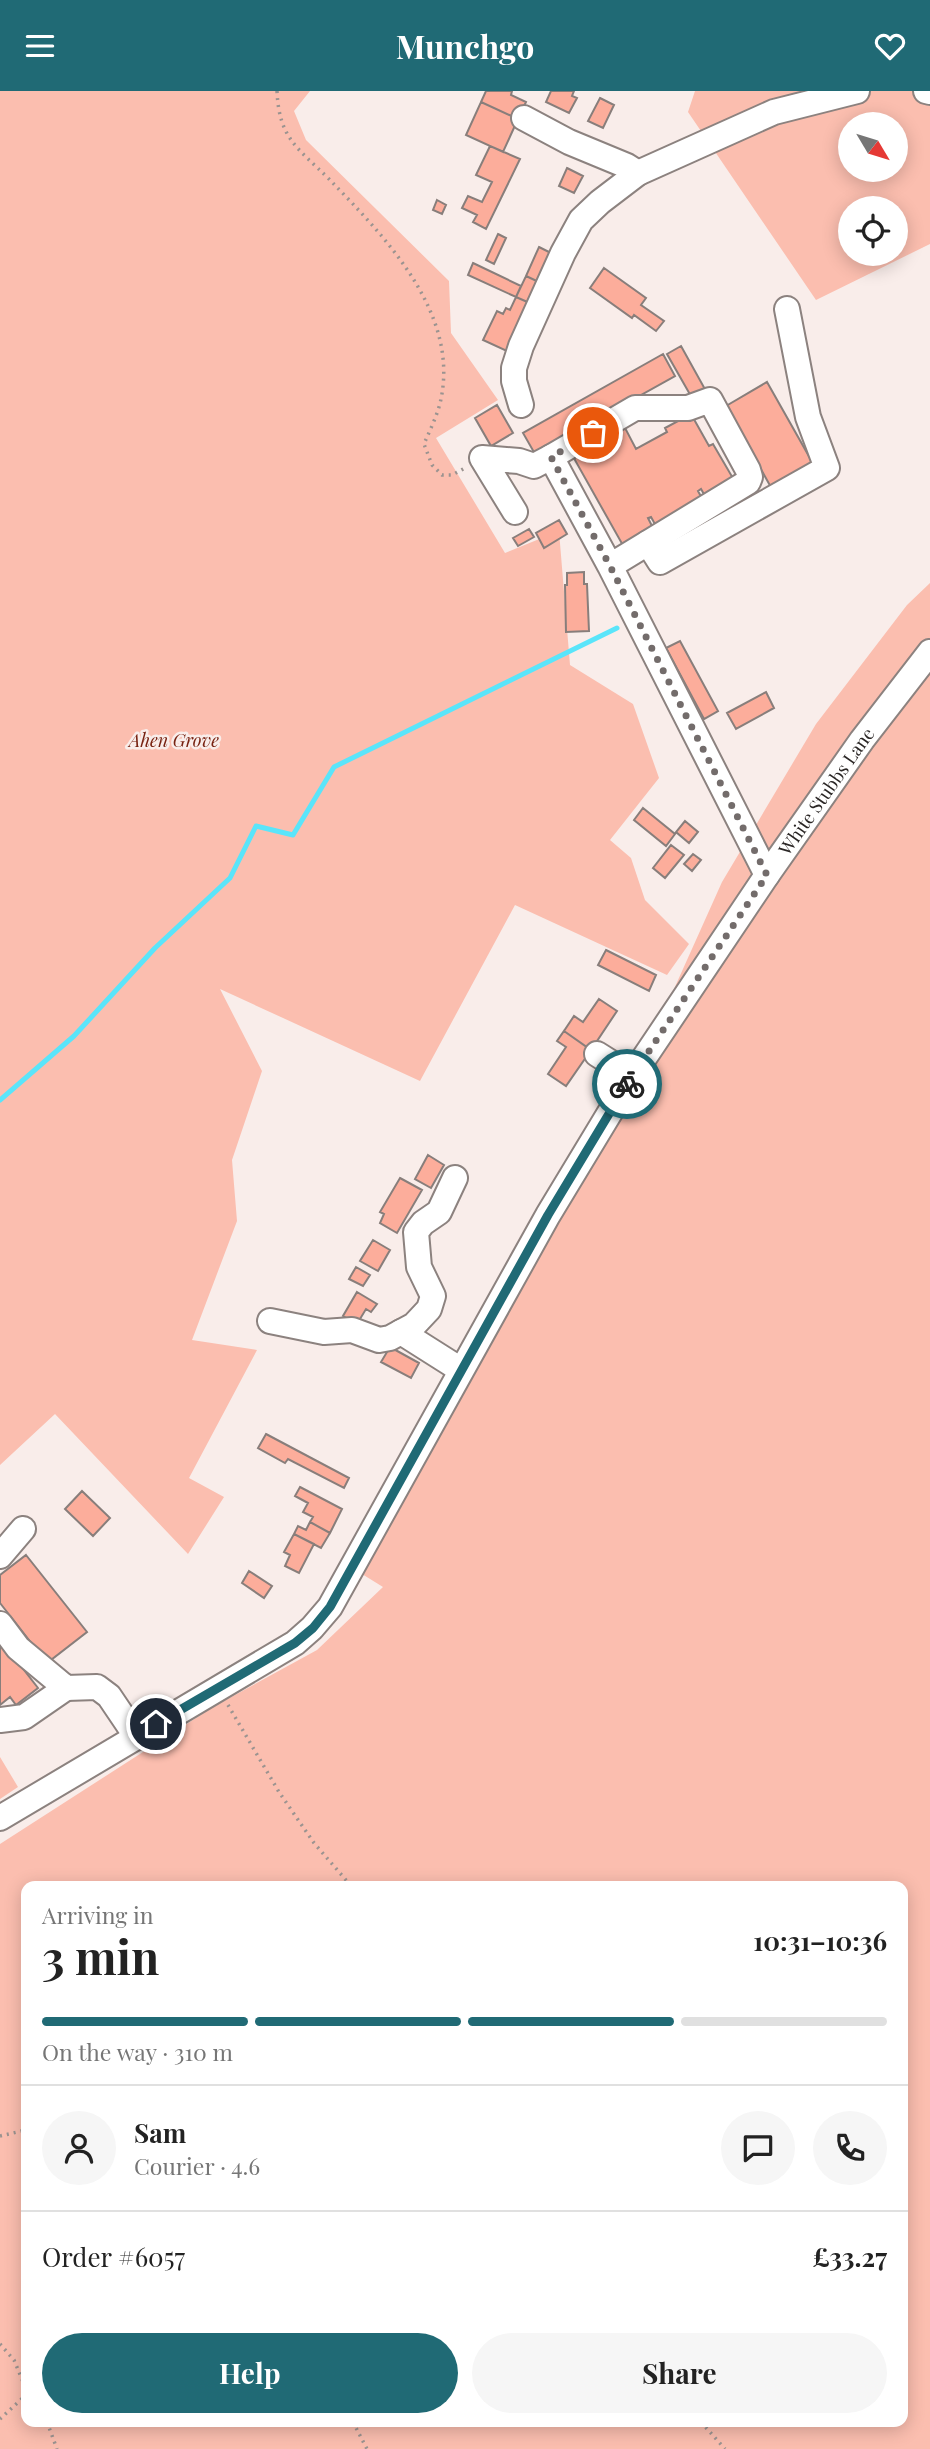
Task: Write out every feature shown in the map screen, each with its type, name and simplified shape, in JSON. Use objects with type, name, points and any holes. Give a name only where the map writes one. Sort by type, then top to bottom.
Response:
[{"type":"street","points":[[521,405],[514,381],[514,368],[521,346],[563,253],[581,221],[600,202],[638,173],[774,111],[858,91]]},
{"type":"street","points":[[524,118],[638,173]]},
{"type":"street","points":[[648,543],[660,562],[827,468],[808,417],[787,309]]},
{"type":"street","points":[[482,458],[519,461],[534,466],[635,408],[688,408],[710,400],[748,470],[748,482],[610,566]]},
{"type":"street","points":[[551,457],[610,566],[767,875]]},
{"type":"street","points":[[482,458],[515,512]]},
{"type":"street","name":"White Stubbs Lane","points":[[0,1818],[295,1643],[313,1628],[330,1607],[548,1215],[632,1076],[767,875],[862,740],[930,652]]},
{"type":"street","points":[[597,1054],[632,1076]]},
{"type":"street","points":[[270,1321],[324,1332],[352,1330],[379,1340],[390,1338],[414,1325],[429,1309],[432,1296],[419,1267],[416,1232],[423,1223],[439,1212],[455,1178]]},
{"type":"street","points":[[401,1332],[461,1370]]},
{"type":"street","points":[[0,1556],[23,1529]]},
{"type":"street","points":[[0,1624],[18,1649],[66,1688]]},
{"type":"street","points":[[0,1720],[24,1717],[66,1688],[97,1688],[109,1696],[136,1736]]},
{"type":"path","points":[[277,91],[278,108],[286,135],[344,195],[405,265],[433,315],[444,353],[441,399],[424,444],[432,465],[442,475],[452,475],[482,458]]},
{"type":"path","points":[[219,1688],[279,1792],[314,1843],[347,1881]]},
{"type":"path","points":[[0,2136],[21,2131]]},
{"type":"path","points":[[0,2344],[14,2360],[21,2377]]},
{"type":"path","points":[[0,2419],[21,2400]]},
{"type":"path","points":[[49,2427],[57,2449]]},
{"type":"path","points":[[356,2427],[368,2449]]},
{"type":"path","points":[[705,2427],[725,2449]]},
{"type":"green space","name":"Ahen Grove","points":[[0,91],[310,91],[294,111],[306,140],[449,281],[451,333],[498,400],[436,438],[505,553],[559,531],[570,665],[633,704],[659,778],[610,840],[631,858],[645,900],[689,944],[667,975],[515,905],[420,1081],[220,989],[262,1071],[232,1160],[237,1221],[192,1340],[257,1350],[189,1478],[224,1497],[188,1554],[55,1414],[0,1465]]},
{"type":"green space","points":[[695,91],[930,91],[930,244],[908,255],[908,196],[838,196],[838,266],[885,266],[816,300],[688,112]]},
{"type":"green space","points":[[930,583],[930,644],[674,989],[722,882],[816,724],[907,605]]},
{"type":"green space","points":[[930,661],[930,2449],[0,2449],[0,1844],[213,1707],[317,1650],[383,1587],[362,1574],[595,1154],[690,1004]]},
{"type":"green space","points":[[0,1757],[18,1787],[0,1799]]},
{"type":"building","points":[[486,91],[512,91],[511,95],[526,102],[518,119],[481,102]]},
{"type":"building","points":[[551,91],[574,91],[572,96],[577,98],[569,113],[546,102]]},
{"type":"building","points":[[600,98],[614,105],[603,128],[588,121]]},
{"type":"building","points":[[481,102],[518,119],[503,152],[466,135]]},
{"type":"building","points":[[490,146],[520,159],[486,229],[473,222],[477,215],[462,208],[468,196],[482,202],[492,182],[476,175]]},
{"type":"building","points":[[567,168],[583,176],[574,193],[559,186]]},
{"type":"building","points":[[437,200],[446,205],[442,214],[433,210]]},
{"type":"building","points":[[498,234],[506,238],[494,264],[486,260]]},
{"type":"building","points":[[539,247],[555,255],[541,283],[526,276]]},
{"type":"building","points":[[473,263],[521,286],[516,297],[468,275]]},
{"type":"building","points":[[604,268],[646,298],[641,305],[664,321],[656,331],[634,315],[632,318],[590,288]]},
{"type":"building","points":[[526,276],[541,283],[532,304],[516,297]]},
{"type":"building","points":[[516,297],[532,304],[509,352],[483,340],[497,311],[503,314],[506,308],[510,310]]},
{"type":"building","points":[[681,346],[706,391],[692,398],[667,354]]},
{"type":"building","points":[[663,354],[675,376],[535,454],[523,433]]},
{"type":"building","points":[[767,382],[815,467],[773,491],[726,406]]},
{"type":"building","points":[[497,405],[513,433],[491,446],[475,418]]},
{"type":"building","points":[[691,414],[709,446],[713,444],[734,480],[705,496],[701,489],[698,491],[703,500],[656,526],[651,517],[648,518],[655,532],[625,549],[571,453],[623,424],[636,449],[667,432],[665,428]]},
{"type":"building","points":[[559,520],[567,534],[544,548],[536,533]]},
{"type":"building","points":[[529,529],[534,537],[518,546],[513,538]]},
{"type":"building","points":[[584,572],[589,631],[566,632],[567,573]]},
{"type":"building","points":[[680,641],[718,711],[704,719],[666,648]]},
{"type":"building","points":[[766,692],[774,708],[736,729],[727,713]]},
{"type":"building","points":[[643,808],[675,834],[666,846],[634,820]]},
{"type":"building","points":[[685,821],[698,832],[689,843],[676,832]]},
{"type":"building","points":[[671,845],[684,855],[665,878],[653,868]]},
{"type":"building","points":[[693,854],[701,860],[692,871],[684,864]]},
{"type":"building","points":[[606,950],[656,975],[649,991],[598,965]]},
{"type":"building","points":[[599,999],[617,1011],[591,1050],[564,1031],[574,1016],[583,1022]]},
{"type":"building","points":[[564,1031],[591,1050],[566,1086],[548,1074],[566,1047],[557,1041]]},
{"type":"building","points":[[428,1155],[444,1165],[431,1188],[415,1179]]},
{"type":"building","points":[[400,1178],[422,1190],[397,1233],[380,1223],[384,1214],[380,1212]]},
{"type":"building","points":[[373,1240],[390,1250],[378,1271],[360,1261]]},
{"type":"building","points":[[356,1267],[370,1275],[363,1286],[349,1279]]},
{"type":"building","points":[[357,1292],[377,1304],[371,1312],[366,1309],[357,1324],[343,1316]]},
{"type":"building","points":[[390,1347],[419,1363],[411,1378],[381,1362]]},
{"type":"building","points":[[266,1434],[349,1478],[344,1488],[288,1459],[285,1463],[258,1448]]},
{"type":"building","points":[[300,1487],[342,1509],[330,1533],[310,1522],[313,1517],[303,1512],[308,1503],[295,1496]]},
{"type":"building","points":[[82,1491],[110,1518],[93,1536],[65,1509]]},
{"type":"building","points":[[310,1522],[330,1533],[321,1548],[294,1534],[298,1526],[306,1530]]},
{"type":"building","points":[[294,1534],[314,1544],[299,1573],[285,1566],[290,1555],[284,1552]]},
{"type":"building","points":[[26,1555],[87,1632],[47,1663],[0,1603],[0,1575]]},
{"type":"building","points":[[249,1571],[272,1586],[264,1598],[242,1583]]},
{"type":"building","points":[[0,1639],[38,1688],[16,1705],[10,1697],[0,1705]]},
{"type":"waterway","points":[[0,1100],[74,1036],[155,948],[230,878],[256,826],[293,835],[334,767],[617,628]]},
{"type":"way so far","points":[[593,433],[551,457],[610,566],[767,875],[627,1084]]},
{"type":"route","points":[[156,1724],[295,1643],[313,1628],[330,1607],[548,1215],[627,1084]]}]
